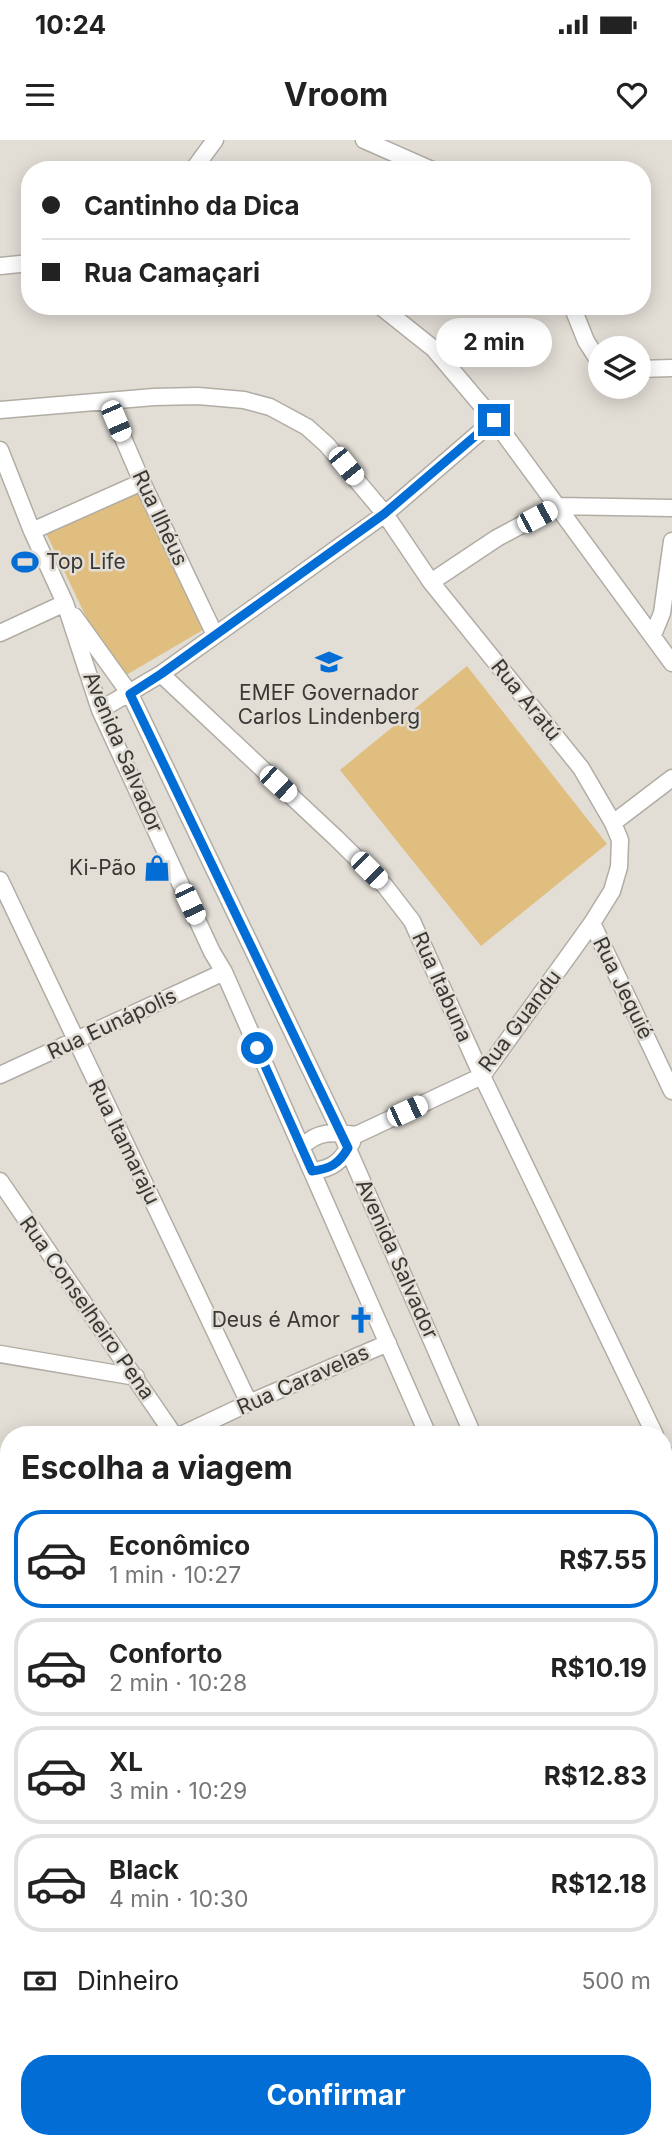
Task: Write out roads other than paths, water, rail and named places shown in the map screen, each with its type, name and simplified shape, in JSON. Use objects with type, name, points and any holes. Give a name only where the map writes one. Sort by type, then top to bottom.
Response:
[{"type":"street","points":[[200,161],[215,140]]},
{"type":"street","points":[[364,140],[412,161]]},
{"type":"street","points":[[0,266],[21,263]]},
{"type":"street","points":[[391,315],[434,349],[494,420],[672,663]]},
{"type":"street","points":[[576,315],[588,344]]},
{"type":"street","points":[[651,369],[672,368]]},
{"type":"street","name":"Rua Aratú","points":[[0,410],[198,396],[244,400],[270,407],[307,426],[327,445],[384,514],[431,582],[581,768],[613,823],[620,841],[619,867],[612,891],[592,923]]},
{"type":"street","name":"Rua Ilhéus","points":[[107,401],[142,482],[215,635]]},
{"type":"street","points":[[100,710],[161,674],[384,514],[494,420]]},
{"type":"street","name":"Avenida Salvador","points":[[0,450],[32,531],[65,603],[100,710],[224,972],[424,1426]]},
{"type":"street","points":[[32,531],[142,482]]},
{"type":"street","points":[[431,582],[497,538],[557,506],[672,508]]},
{"type":"street","points":[[653,635],[662,613],[672,541]]},
{"type":"street","points":[[0,633],[65,603]]},
{"type":"street","name":"Avenida Salvador","points":[[65,603],[130,694],[349,1139],[470,1426]]},
{"type":"street","name":"Rua Itabuna","points":[[161,674],[336,838],[400,903],[425,946],[482,1076],[651,1426]]},
{"type":"street","points":[[613,823],[672,778]]},
{"type":"street","name":"Rua Itamaraju","points":[[0,880],[249,1403]]},
{"type":"street","name":"Rua Guandu","points":[[301,1148],[313,1137],[321,1134],[349,1139],[482,1076],[592,923]]},
{"type":"street","name":"Rua Jequié","points":[[592,923],[672,1091]]},
{"type":"street","name":"Rua Eunápolis","points":[[0,1075],[224,972]]},
{"type":"street","name":"Rua Guandu","points":[[312,1171],[337,1164],[349,1139]]},
{"type":"street","name":"Rua Conselheiro Pena","points":[[0,1181],[168,1426]]},
{"type":"street","name":"Rua Caravelas","points":[[200,1426],[388,1343]]},
{"type":"street","points":[[0,1354],[136,1377]]},
{"type":"place","name":"Top Life","points":[[25,562]]},
{"type":"place","name":"EMEF Governador Carlos Lindenberg","points":[[329,662]]},
{"type":"place","name":"Ki-Pão","points":[[157,868]]},
{"type":"place","name":"Deus é Amor","points":[[361,1320]]}]
